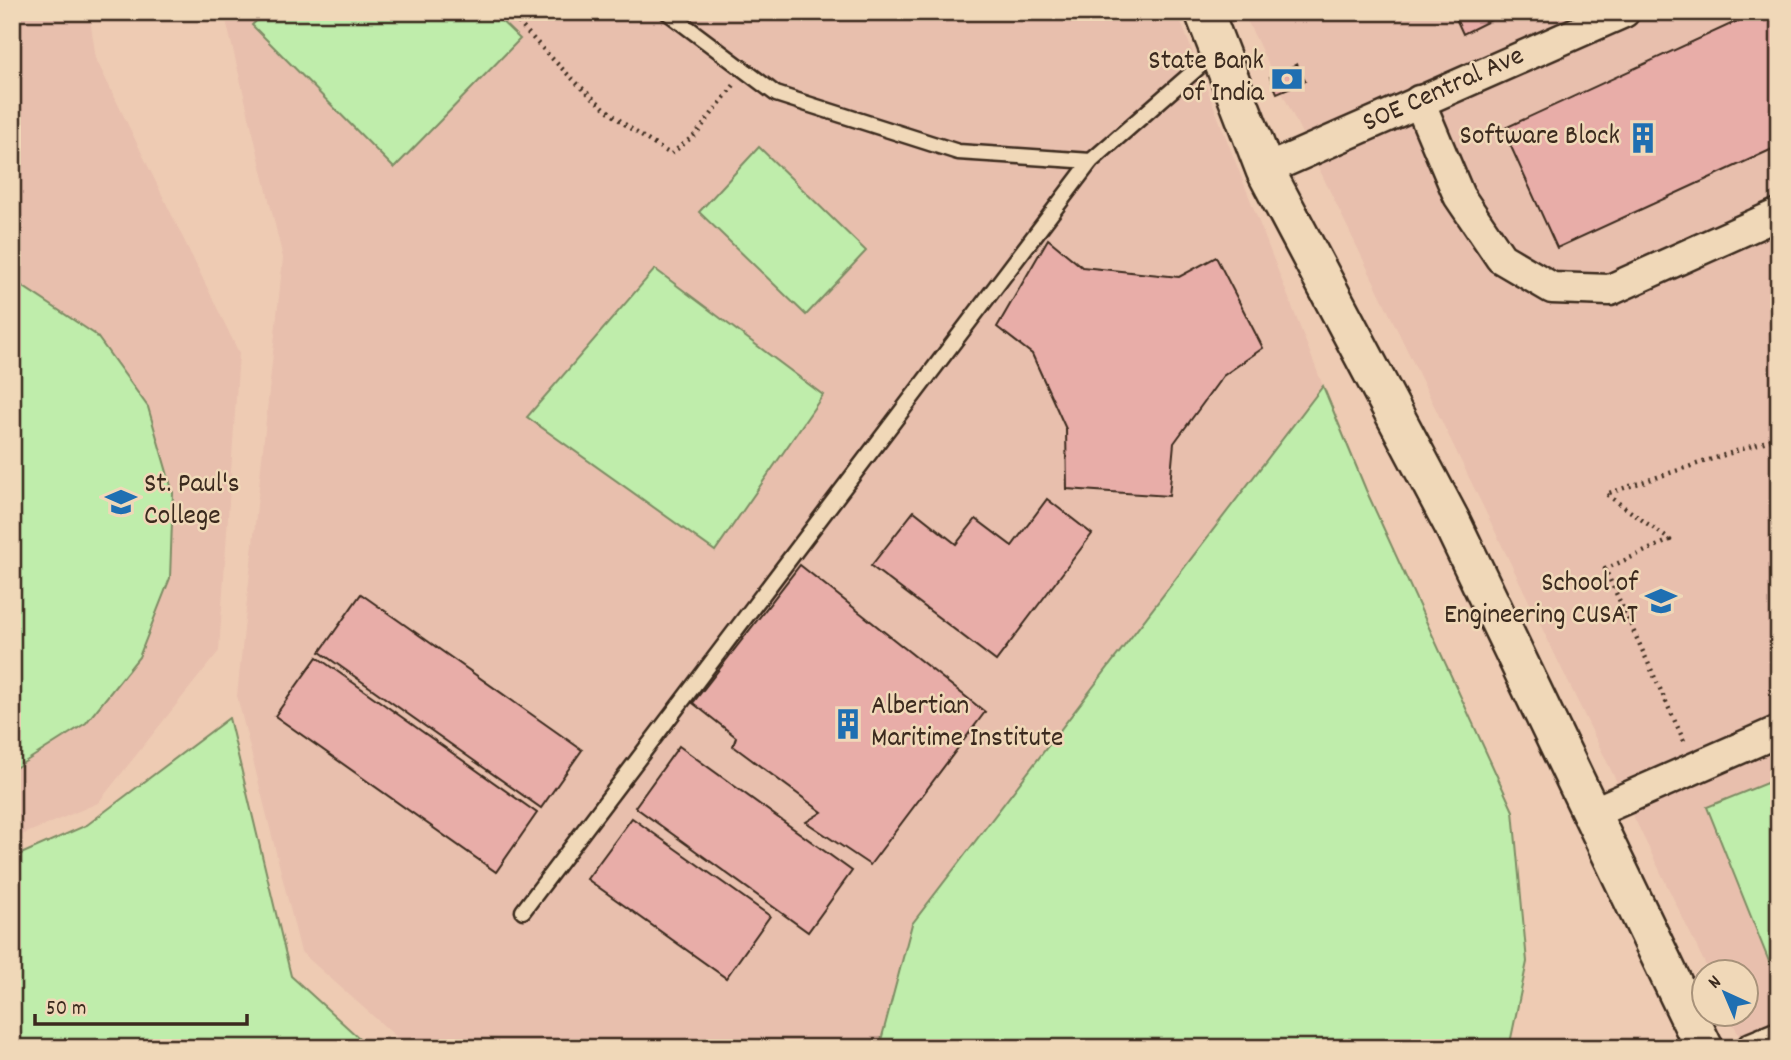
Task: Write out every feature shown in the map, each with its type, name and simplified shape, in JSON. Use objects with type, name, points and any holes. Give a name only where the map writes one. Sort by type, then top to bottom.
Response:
[{"type":"street","points":[[1204,12],[1265,170],[1452,523],[1704,1048]]},
{"type":"street","name":"SOE Central Ave","points":[[1265,170],[1624,12]]},
{"type":"street","points":[[1419,102],[1459,196],[1500,258],[1552,288],[1610,290],[1779,214]]},
{"type":"street","points":[[1590,814],[1779,731]]},
{"type":"street","points":[[1752,1048],[1779,1037]]},
{"type":"lane","points":[[667,12],[776,94],[958,152],[1091,161]]},
{"type":"lane","points":[[523,911],[1091,161],[1219,50]]},
{"type":"path","points":[[509,12],[560,68],[637,136],[671,154],[695,134],[745,71]]},
{"type":"path","points":[[1697,767],[1605,569],[1670,540],[1606,494],[1779,437]]},
{"type":"shaded area","name":"St. Paul's College","points":[[12,12],[89,12],[96,59],[239,353],[219,651],[98,803],[12,839]]},
{"type":"shaded area","points":[[224,12],[1177,12],[1323,386],[912,924],[878,1048],[409,1048],[301,952],[237,696],[283,258]]},
{"type":"shaded area","name":"School of Engineering CUSAT","points":[[1243,12],[1779,12],[1779,1048],[1745,1048],[1735,1028],[1760,1028],[1760,958],[1702,958]]},
{"type":"green space","points":[[266,12],[492,12],[520,39],[394,168],[252,25]]},
{"type":"green space","points":[[759,147],[866,251],[806,315],[699,212]]},
{"type":"green space","points":[[655,269],[823,395],[715,551],[527,417]]},
{"type":"green space","points":[[12,283],[22,286],[96,335],[148,407],[173,493],[170,578],[139,657],[86,723],[12,770]]},
{"type":"green space","points":[[1323,386],[1366,490],[1513,811],[1527,962],[1509,1048],[879,1048],[912,924]]},
{"type":"green space","points":[[229,718],[291,976],[370,1048],[12,1048],[12,858],[87,825]]},
{"type":"green space","points":[[1779,778],[1779,960],[1770,964],[1707,807]]},
{"type":"building","points":[[1453,12],[1507,12],[1463,34]]},
{"type":"building","name":"Software Block","points":[[1757,12],[1779,12],[1779,146],[1557,248],[1503,129]]},
{"type":"building","name":"State Bank of India","points":[[1297,64],[1305,81],[1277,93],[1270,77]]},
{"type":"building","points":[[1048,239],[1082,267],[1179,277],[1216,257],[1263,348],[1223,376],[1174,443],[1169,496],[1067,489],[1066,429],[1032,354],[997,327]]},
{"type":"building","points":[[1047,499],[1092,534],[996,661],[871,566],[914,511],[956,544],[976,519],[1012,546]]},
{"type":"building","name":"Albertian Maritime Institute","points":[[800,565],[985,712],[870,865],[806,822],[822,812],[733,746],[736,737],[693,703]]},
{"type":"building","points":[[361,594],[582,750],[541,808],[320,652]]},
{"type":"building","points":[[317,657],[537,813],[496,872],[275,716]]},
{"type":"building","points":[[679,746],[852,871],[808,932],[635,807]]},
{"type":"building","points":[[632,818],[770,916],[726,978],[587,879]]},
{"type":"place","name":"State Bank of India","points":[[1287,79]]},
{"type":"place","name":"Software Block","points":[[1643,138]]},
{"type":"place","name":"St. Paul's College","points":[[121,502]]},
{"type":"place","name":"School of Engineering CUSAT","points":[[1661,601]]},
{"type":"place","name":"Albertian Maritime Institute","points":[[848,724]]}]
